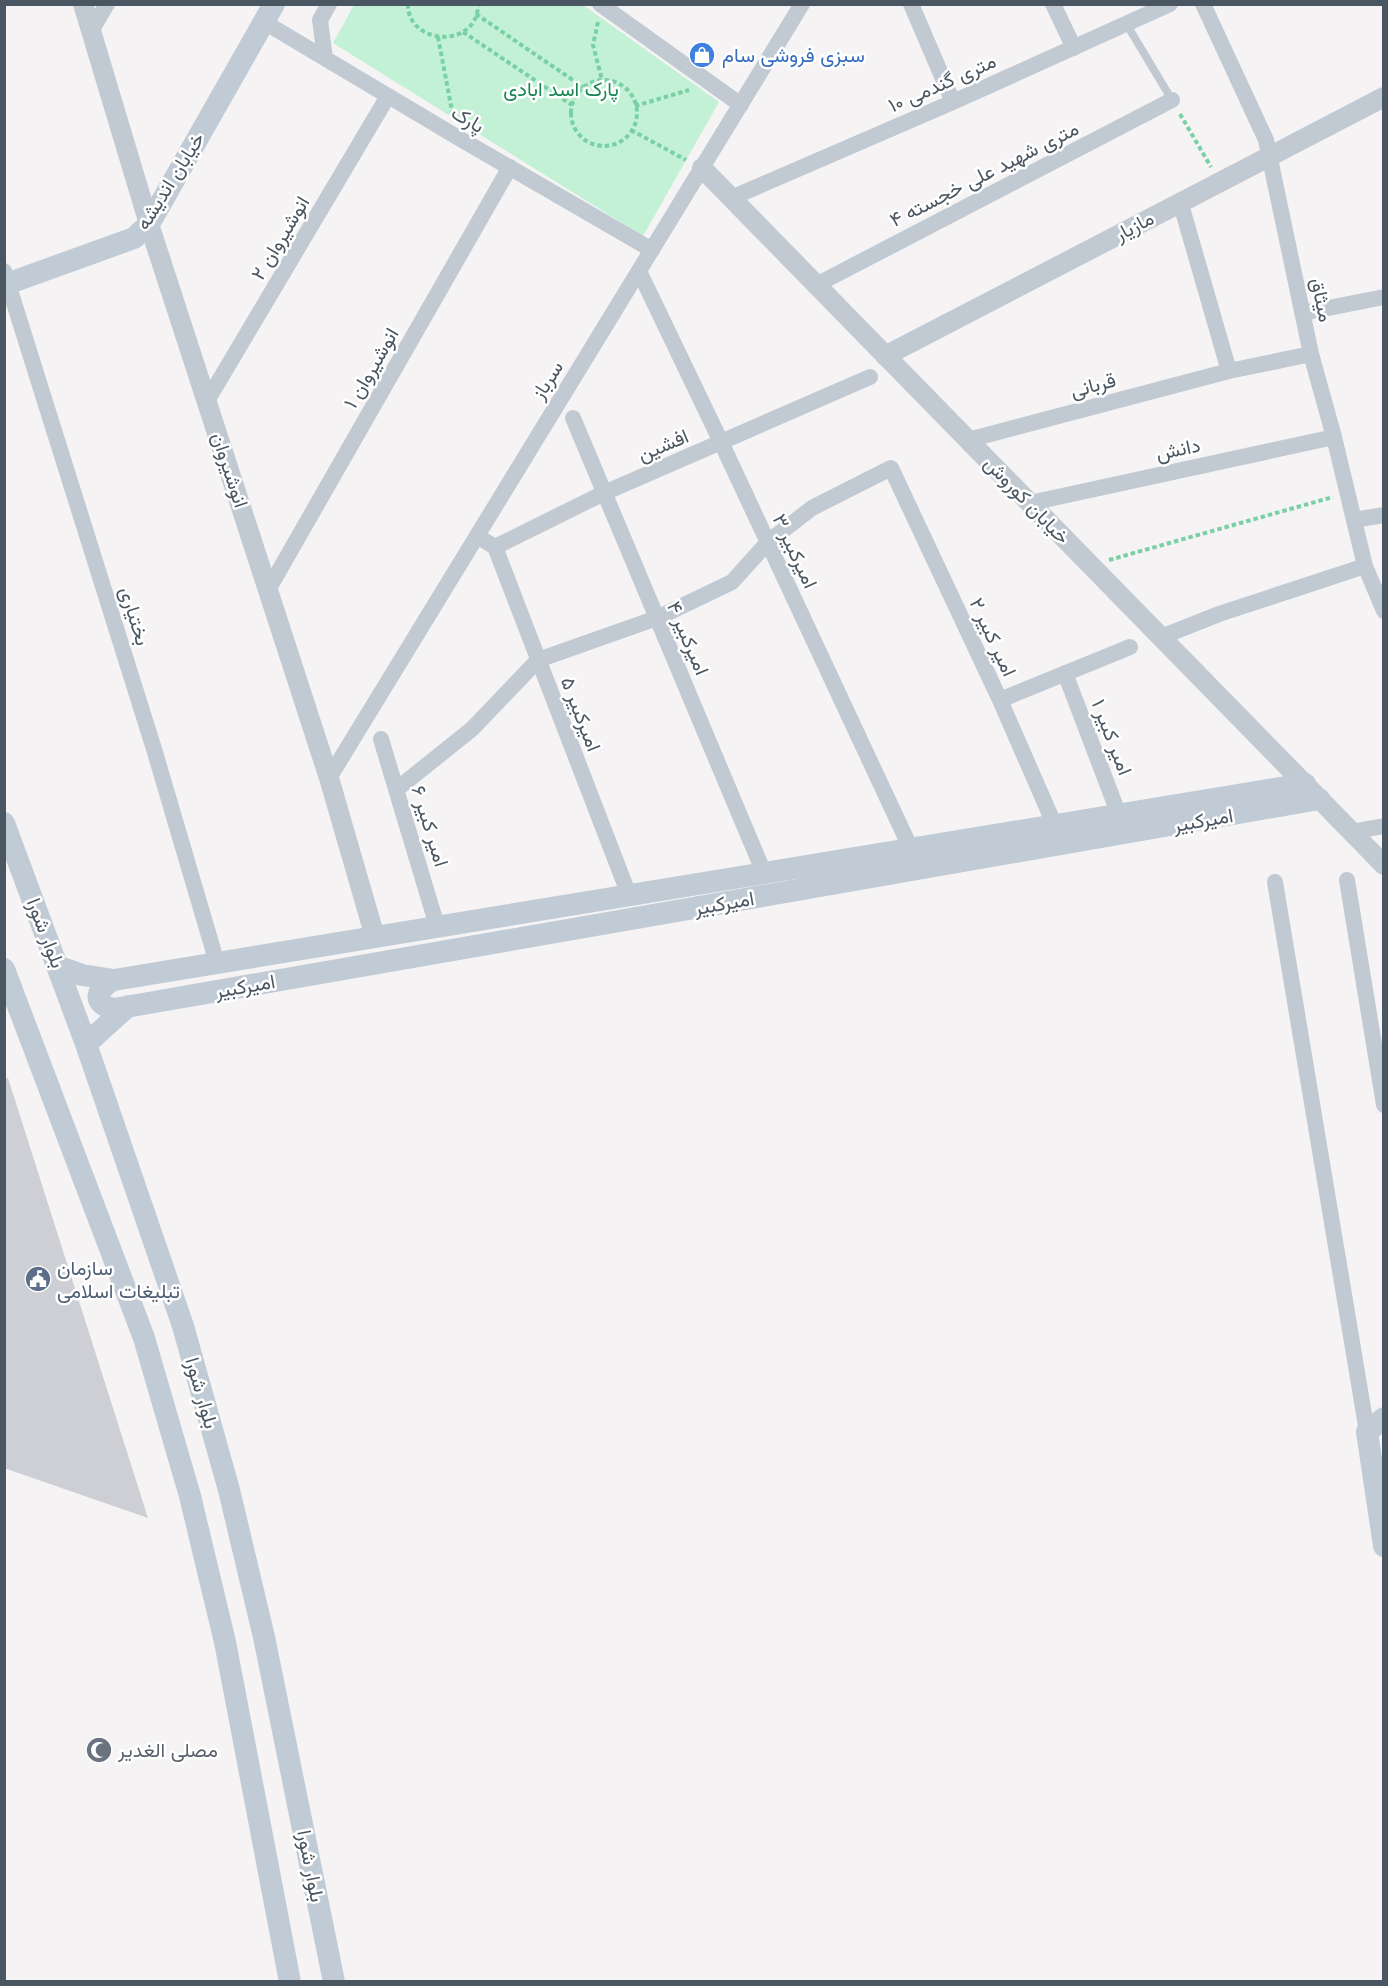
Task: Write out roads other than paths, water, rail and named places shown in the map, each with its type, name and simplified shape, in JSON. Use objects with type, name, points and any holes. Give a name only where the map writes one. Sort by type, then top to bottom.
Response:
[{"type":"main road","name":"خیابان اندیشه","points":[[6,280],[134,238],[149,224],[269,13]]},
{"type":"main road","name":"امیرکبیر","points":[[59,967],[82,975],[114,980],[911,849],[965,850],[1055,826],[1119,815],[1312,792]]},
{"type":"main road","name":"امیرکبیر","points":[[128,1006],[965,850],[1312,792]]},
{"type":"main road","name":"بلوار شورا","points":[[4,823],[59,967],[183,1326],[229,1490],[264,1637],[334,1982]]},
{"type":"main road","name":"بلوار شورا","points":[[4,969],[144,1338],[190,1496],[225,1642],[290,1982]]},
{"type":"main road","points":[[114,980],[102,985],[99,993],[100,1001],[105,1007],[114,1010],[128,1006]]},
{"type":"main road","points":[[86,1044],[128,1006]]},
{"type":"main road","points":[[1375,1425],[1383,1546]]},
{"type":"street","name":"انوشیروان","points":[[83,4],[149,224],[329,778],[375,937]]},
{"type":"street","points":[[90,33],[107,4]]},
{"type":"street","points":[[324,58],[320,20],[329,4]]},
{"type":"street","name":"سرباز","points":[[329,778],[802,4]]},
{"type":"street","points":[[911,4],[952,102]]},
{"type":"street","points":[[1053,4],[1074,48]]},
{"type":"street","name":"۱۰ متری گندمی","points":[[731,198],[1170,4]]},
{"type":"street","name":"میثاق","points":[[1203,4],[1266,141],[1311,354],[1334,437],[1365,566],[1383,611]]},
{"type":"street","points":[[601,5],[741,105]]},
{"type":"street","name":"پارک","points":[[269,13],[324,58],[652,250]]},
{"type":"street","name":"انوشیروان ۲","points":[[207,401],[388,96]]},
{"type":"street","name":"مازیار","points":[[885,356],[1383,97]]},
{"type":"street","name":"۴ متری شهید علی خجسته","points":[[816,285],[1172,100]]},
{"type":"street","name":"انوشیروان ۱","points":[[268,590],[510,167]]},
{"type":"street","name":"خیابان کوروش","points":[[702,168],[1383,865]]},
{"type":"street","points":[[1180,201],[1229,371]]},
{"type":"street","name":"امیرکبیر ۳","points":[[639,272],[911,849]]},
{"type":"street","name":"بختیاری","points":[[6,280],[154,749],[217,963]]},
{"type":"street","points":[[1303,313],[1383,297]]},
{"type":"street","name":"قربانی","points":[[968,440],[1229,371],[1311,354]]},
{"type":"street","name":"افشین","points":[[495,547],[604,493],[870,377]]},
{"type":"street","name":"امیرکبیر ۴","points":[[573,418],[765,873]]},
{"type":"street","name":"دانش","points":[[1030,503],[1334,437]]},
{"type":"street","name":"امیر کبیر ۲","points":[[768,542],[812,508],[891,468],[1000,700],[1055,826]]},
{"type":"street","points":[[1354,520],[1383,515]]},
{"type":"street","points":[[477,536],[495,547]]},
{"type":"street","points":[[397,789],[472,729],[538,660],[657,618],[732,582],[768,542]]},
{"type":"street","name":"امیرکبیر ۵","points":[[495,547],[629,895]]},
{"type":"street","points":[[1161,637],[1220,614],[1365,566]]},
{"type":"street","points":[[1000,700],[1130,647]]},
{"type":"street","name":"امیر کبیر ۱","points":[[1065,673],[1119,815]]},
{"type":"street","name":"امیر کبیر ۶","points":[[381,739],[438,926]]},
{"type":"street","points":[[1351,832],[1383,826]]},
{"type":"street","points":[[1347,880],[1383,1105]]},
{"type":"street","points":[[1275,882],[1375,1425]]},
{"type":"lane","points":[[1126,25],[1172,100]]},
{"type":"place","name":"سبزی فروشی سام","points":[[702,55]]},
{"type":"place","name":"سازمان تبلیغات اسلامی","points":[[38,1279]]},
{"type":"place","name":"مصلی الغدیر","points":[[99,1750]]},
{"type":"park label","name":"پارک اسد ابادی","points":[[561,89]]}]
